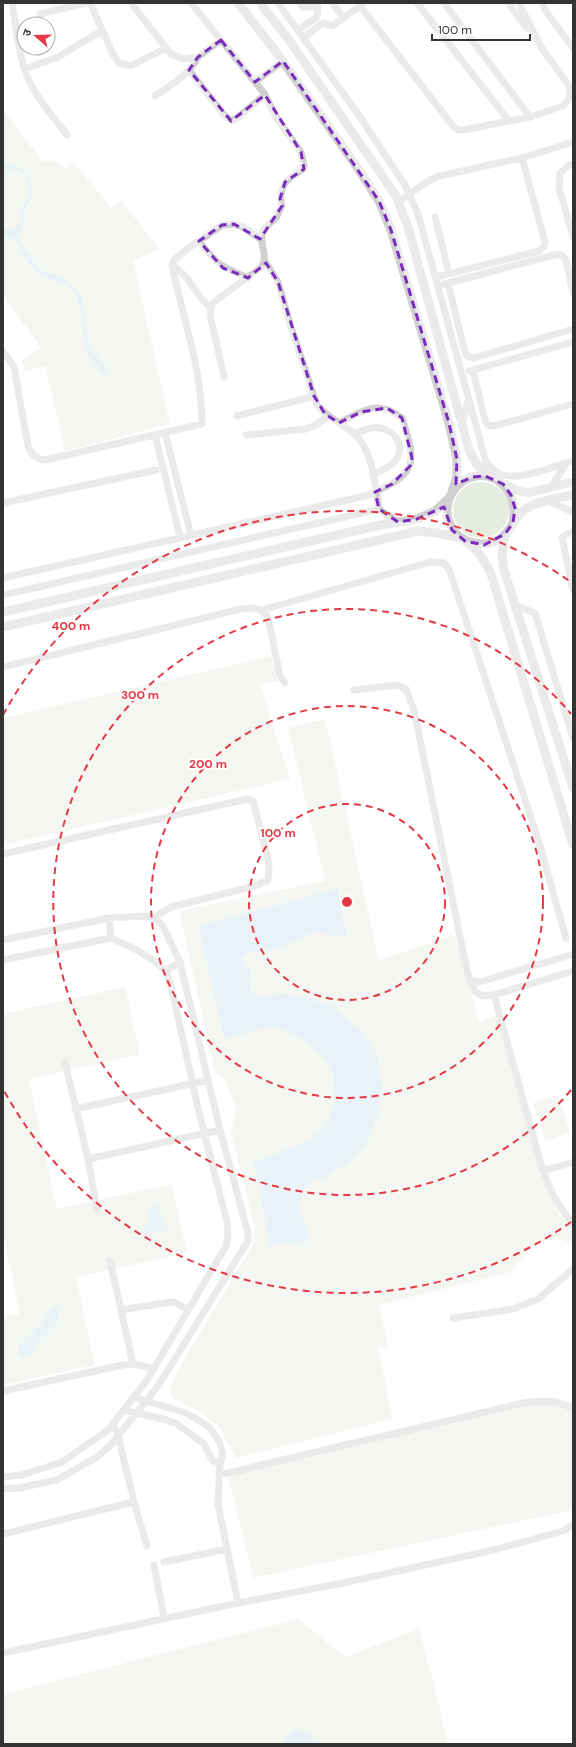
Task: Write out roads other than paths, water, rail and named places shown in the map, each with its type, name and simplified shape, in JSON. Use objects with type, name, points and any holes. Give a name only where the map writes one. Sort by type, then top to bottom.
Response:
[{"type":"street","points":[[12,3],[25,69],[34,90],[66,135]]},
{"type":"street","points":[[40,14],[85,3]]},
{"type":"street","points":[[90,3],[113,54],[119,63],[125,66],[131,66],[166,48]]},
{"type":"street","points":[[131,3],[171,54],[183,59],[198,57]]},
{"type":"street","points":[[192,3],[265,95],[276,117],[301,152],[304,165],[302,170],[291,175],[285,182],[280,198],[282,206],[276,218],[263,230],[262,240],[265,252],[265,261],[262,266],[216,301],[211,307],[210,315],[212,329],[224,377]]},
{"type":"street","points":[[238,3],[283,61],[359,170],[379,201],[391,230],[458,459],[457,476],[450,495],[446,515],[452,530],[463,540],[476,548],[483,557],[491,574],[573,845]]},
{"type":"street","points":[[260,3],[289,40],[399,202],[408,227],[469,450],[475,462],[511,495],[515,508],[513,522]]},
{"type":"street","points":[[278,3],[358,114],[410,194],[418,214],[436,277],[486,462],[495,472],[508,476],[525,475],[570,462]]},
{"type":"street","points":[[298,3],[303,7],[318,5],[318,14],[317,17],[298,30]]},
{"type":"street","points":[[332,3],[344,18]]},
{"type":"street","points":[[417,3],[509,122]]},
{"type":"street","points":[[444,3],[530,117]]},
{"type":"street","points":[[304,38],[321,24],[326,23],[331,26],[362,4],[453,126],[458,130],[463,130],[530,117],[563,106],[567,103],[571,93],[570,88],[508,3]]},
{"type":"street","points":[[519,3],[541,47]]},
{"type":"street","points":[[542,3],[546,13],[573,48]]},
{"type":"street","points":[[25,69],[58,56],[96,34],[103,33]]},
{"type":"street","points":[[155,96],[189,70],[198,57],[221,40]]},
{"type":"street","points":[[255,82],[283,61]]},
{"type":"street","points":[[189,70],[230,121],[237,118],[265,95]]},
{"type":"street","points":[[399,202],[425,183],[440,176],[522,158],[573,142]]},
{"type":"street","points":[[436,277],[539,251],[544,246],[545,242],[522,158]]},
{"type":"street","points":[[573,164],[569,165],[560,173],[559,188],[573,236]]},
{"type":"street","points":[[435,216],[449,274]]},
{"type":"street","points":[[3,351],[14,367],[28,446],[32,454],[39,459],[45,460],[202,424],[202,400],[195,363],[172,266],[175,259],[222,226],[234,224],[243,227],[262,240]]},
{"type":"street","points":[[199,241],[214,261],[223,268],[248,278]]},
{"type":"street","points":[[438,286],[558,254],[563,256],[566,260],[573,292]]},
{"type":"street","points":[[265,261],[278,282],[318,405],[328,416],[354,434],[362,443],[369,459],[379,509],[398,522]]},
{"type":"street","points":[[172,266],[182,272],[203,302],[211,307]]},
{"type":"street","points":[[448,283],[465,352],[471,358],[573,329]]},
{"type":"street","points":[[463,373],[573,342]]},
{"type":"street","points":[[473,370],[485,420],[488,425],[494,426],[573,404]]},
{"type":"street","points":[[237,416],[314,396]]},
{"type":"street","points":[[462,423],[469,396]]},
{"type":"street","points":[[3,578],[369,495],[392,484],[405,475],[412,458],[402,418],[387,408],[376,408],[362,412],[339,423]]},
{"type":"street","points":[[246,435],[306,429],[316,425],[328,416]]},
{"type":"street","points":[[354,434],[368,428],[378,428],[389,431],[397,437],[400,444],[398,456],[394,462],[386,469],[372,474]]},
{"type":"street","points":[[165,433],[191,535]]},
{"type":"street","points":[[155,435],[180,538]]},
{"type":"street","points":[[551,487],[570,462]]},
{"type":"street","points":[[3,503],[156,470]]},
{"type":"street","points":[[3,612],[416,519],[435,511],[462,482],[473,477],[494,479],[516,490],[528,492],[573,482]]},
{"type":"street","points":[[3,627],[418,531],[438,533],[484,545],[499,540],[524,510],[548,501],[573,495]]},
{"type":"street","points":[[548,501],[573,512]]},
{"type":"street","points":[[3,595],[379,509]]},
{"type":"street","points":[[573,531],[562,537],[573,590]]},
{"type":"street","points":[[505,534],[502,555],[504,570],[573,788]]},
{"type":"street","points":[[3,667],[241,609],[255,608],[262,610],[430,562],[444,564],[449,569],[539,842],[566,938]]},
{"type":"street","points":[[516,605],[535,613],[573,738]]},
{"type":"street","points":[[262,610],[268,617],[280,676],[285,683]]},
{"type":"street","points":[[354,690],[397,685],[406,689],[414,710],[467,971],[475,992],[478,995],[483,996],[494,995],[573,971]]},
{"type":"street","points":[[3,854],[246,800],[253,801],[268,859],[269,870],[268,880],[255,886],[171,907],[154,917],[140,916],[109,918],[3,940]]},
{"type":"street","points":[[3,1489],[19,1488],[56,1480],[97,1457],[110,1446],[158,1386],[248,1241],[248,1233],[220,1130],[180,962],[164,926],[154,917]]},
{"type":"street","points":[[109,918],[111,938]]},
{"type":"street","points":[[3,960],[111,938],[154,960],[166,971],[171,986],[204,1134],[227,1222],[228,1238],[226,1246],[147,1380],[113,1424],[94,1440],[62,1462],[22,1475],[3,1477]]},
{"type":"street","points":[[471,981],[480,982],[573,954]]},
{"type":"street","points":[[166,971],[180,962]]},
{"type":"street","points":[[494,995],[543,1171],[554,1197],[573,1224]]},
{"type":"street","points":[[65,1062],[88,1159],[97,1210]]},
{"type":"street","points":[[75,1109],[209,1080]]},
{"type":"street","points":[[88,1159],[220,1130]]},
{"type":"street","points":[[543,1171],[573,1162]]},
{"type":"street","points":[[110,1261],[133,1364]]},
{"type":"street","points":[[453,1318],[513,1309],[538,1300],[573,1269]]},
{"type":"street","points":[[121,1310],[171,1302],[176,1303],[188,1310]]},
{"type":"street","points":[[3,1391],[123,1365],[133,1364],[153,1368]]},
{"type":"street","points":[[133,1397],[186,1413],[208,1426],[219,1441],[223,1453],[220,1464],[218,1504],[238,1603]]},
{"type":"street","points":[[219,1475],[522,1402],[542,1400],[560,1403],[573,1408]]},
{"type":"street","points":[[124,1410],[136,1414],[168,1420],[186,1429],[204,1444],[212,1460],[220,1464]]},
{"type":"street","points":[[113,1424],[118,1436],[134,1502],[147,1546]]},
{"type":"street","points":[[3,1534],[134,1502]]},
{"type":"street","points":[[3,1653],[164,1618],[344,1583],[498,1549],[563,1531],[573,1525]]},
{"type":"street","points":[[164,1562],[227,1549]]},
{"type":"street","points":[[154,1565],[164,1618]]},
{"type":"water","points":[[3,163],[19,167],[25,172],[32,188],[32,194],[24,212],[25,218],[19,239],[40,270],[66,279],[82,297],[89,347],[109,370],[108,374],[104,374],[88,356],[85,350],[81,310],[74,291],[62,282],[47,278],[38,273],[21,251],[17,241],[3,235],[3,228],[12,229],[19,224],[19,209],[27,200],[29,189],[28,183],[22,173],[17,169],[10,169],[3,176]]},
{"type":"water","points":[[337,889],[347,936],[323,933],[306,935],[278,948],[253,952],[242,957],[244,964],[250,970],[249,984],[251,991],[257,995],[288,994],[330,1005],[361,1030],[376,1053],[383,1088],[378,1114],[369,1140],[348,1162],[326,1177],[313,1181],[303,1190],[300,1201],[300,1212],[307,1226],[310,1241],[270,1246],[254,1161],[271,1156],[303,1142],[320,1132],[325,1127],[333,1108],[335,1092],[334,1077],[329,1064],[316,1050],[300,1038],[283,1029],[263,1029],[225,1039],[198,926]]},
{"type":"water","points":[[152,1205],[158,1207],[168,1228],[166,1231],[156,1231],[146,1237],[143,1235],[145,1227],[150,1221],[148,1213]]},
{"type":"water","points":[[55,1308],[59,1308],[58,1322],[39,1341],[30,1356],[23,1357],[18,1346]]},
{"type":"water","points":[[295,1727],[325,1744],[280,1744]]}]
